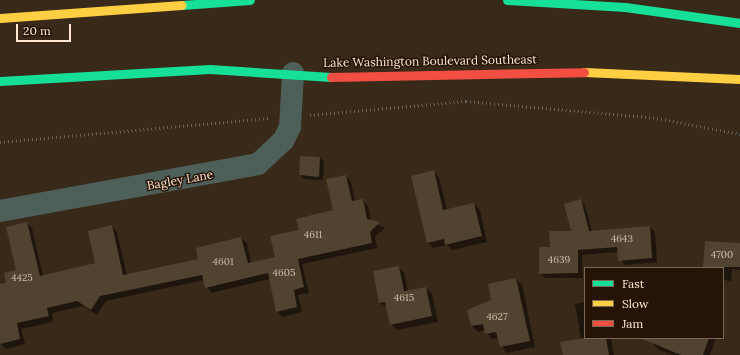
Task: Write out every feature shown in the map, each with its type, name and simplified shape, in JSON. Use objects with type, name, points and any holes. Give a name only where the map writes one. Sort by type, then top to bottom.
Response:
[{"type":"main road","points":[[0,18],[250,0]]},
{"type":"main road","points":[[507,0],[625,7],[740,23]]},
{"type":"main road","name":"Lake Washington Boulevard Southeast","points":[[0,81],[170,70],[292,73],[333,77],[562,71],[740,79]]},
{"type":"street","name":"Bagley Lane","points":[[0,211],[258,164],[283,141],[290,127],[292,73]]},
{"type":"path","points":[[302,116],[466,101],[657,118],[740,134]]},
{"type":"path","points":[[0,142],[280,117]]},
{"type":"building","points":[[300,156],[320,157],[319,177],[299,175]]},
{"type":"building","points":[[434,170],[443,210],[474,203],[482,236],[445,245],[444,239],[427,243],[411,176]]},
{"type":"building","points":[[346,175],[352,201],[363,199],[367,219],[380,222],[370,232],[372,243],[298,259],[304,287],[294,290],[297,307],[276,312],[268,273],[205,288],[202,275],[100,296],[91,310],[77,301],[47,308],[49,316],[17,323],[20,339],[0,344],[0,284],[6,283],[4,273],[16,270],[6,227],[27,222],[40,276],[95,263],[88,231],[112,225],[123,275],[198,259],[196,248],[241,237],[248,263],[275,257],[270,236],[299,230],[296,219],[333,210],[326,179]]},
{"type":"building","points":[[581,199],[589,231],[650,226],[652,258],[618,261],[617,247],[578,250],[578,273],[539,274],[539,247],[550,247],[549,231],[571,231],[564,204]]},
{"type":"building","points":[[705,241],[740,243],[740,267],[703,267]]},
{"type":"building","points":[[399,266],[404,291],[426,287],[432,316],[390,325],[385,302],[379,303],[373,271]]},
{"type":"building","points":[[516,278],[530,341],[500,347],[496,332],[485,334],[483,324],[471,326],[467,310],[491,300],[488,284]]},
{"type":"building","points":[[584,338],[606,339],[609,355],[563,355],[560,342]]},
{"type":"building","points":[[642,339],[709,339],[703,355],[681,355]]},
{"type":"traffic: fast","points":[[182,5],[250,0]]},
{"type":"traffic: fast","points":[[507,0],[625,7],[740,23]]},
{"type":"traffic: fast","points":[[0,81],[210,69],[331,77]]},
{"type":"traffic: slow","points":[[0,18],[182,5]]},
{"type":"traffic: slow","points":[[584,72],[740,79]]},
{"type":"traffic: jam","points":[[331,77],[584,72]]}]
